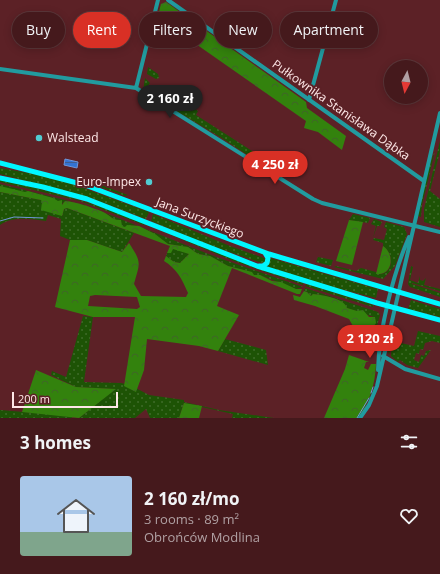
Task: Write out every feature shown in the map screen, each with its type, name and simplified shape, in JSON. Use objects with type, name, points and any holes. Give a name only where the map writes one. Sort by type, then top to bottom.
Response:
[{"type":"main road","name":"Jana Surzyckiego","points":[[0,163],[85,185],[262,252],[440,304]]},
{"type":"main road","name":"Jana Surzyckiego","points":[[0,178],[61,192],[103,204],[257,266],[396,309],[440,320]]},
{"type":"main road","points":[[257,266],[263,266],[268,262],[267,256],[262,252]]},
{"type":"street","points":[[136,88],[158,0]]},
{"type":"street","name":"Pułkownika Stanisława Dąbka","points":[[168,0],[424,181]]},
{"type":"street","points":[[309,100],[336,0]]},
{"type":"street","points":[[0,69],[136,88],[313,199],[412,227],[440,232]]},
{"type":"street","points":[[360,418],[374,393],[396,309],[412,227],[438,129],[440,113]]},
{"type":"street","points":[[378,374],[380,344],[388,306],[401,256],[412,227]]},
{"type":"street","points":[[380,344],[383,356],[407,370],[440,379]]},
{"type":"street","points":[[378,362],[383,356]]},
{"type":"green space","points":[[166,2],[180,12],[159,12],[161,4]]},
{"type":"green space","points":[[206,31],[214,36],[214,48],[230,48],[306,102],[307,108],[346,136],[342,150],[318,132],[304,128],[306,121],[202,48],[206,48]]},
{"type":"green space","points":[[148,67],[158,74],[159,78],[156,79],[147,74]]},
{"type":"green space","points":[[145,78],[150,83],[148,86],[160,93],[164,88],[172,94],[171,97],[186,107],[188,105],[190,106],[188,109],[192,108],[192,111],[194,108],[198,111],[196,115],[283,171],[278,175],[220,137],[143,91]]},
{"type":"green space","points":[[440,141],[440,151],[430,191],[440,199],[440,227],[424,222],[424,209]]},
{"type":"green space","points":[[435,151],[422,205],[421,217],[418,216],[429,166]]},
{"type":"green space","points":[[0,168],[45,176],[75,185],[149,212],[146,219],[91,198],[0,174]]},
{"type":"green space","points":[[0,180],[37,188],[91,204],[144,223],[144,225],[80,201],[0,182]]},
{"type":"green space","points":[[90,181],[128,195],[125,196],[92,184]]},
{"type":"green space","points":[[0,184],[85,205],[91,208],[65,201],[61,205],[53,198],[6,189],[0,186]]},
{"type":"green space","points":[[0,186],[25,192],[28,191],[53,198],[58,201],[62,200],[62,205],[65,201],[74,202],[104,212],[115,219],[121,220],[122,226],[139,226],[155,234],[168,244],[188,247],[198,254],[210,256],[228,266],[252,272],[254,275],[260,275],[272,281],[281,282],[296,289],[302,289],[300,294],[297,294],[232,268],[217,306],[239,315],[218,351],[199,346],[147,339],[144,370],[136,392],[124,386],[135,317],[93,317],[55,307],[70,240],[87,240],[122,252],[129,243],[139,263],[134,284],[141,296],[186,297],[188,293],[181,279],[176,271],[164,261],[166,256],[174,262],[180,263],[189,254],[173,249],[171,253],[167,253],[170,246],[67,208],[64,209],[62,216],[41,210],[41,200],[0,192]],"holes":[[[95,295],[137,297],[140,307],[137,309],[88,306],[90,296]]]},
{"type":"green space","points":[[0,192],[41,200],[62,216],[64,209],[67,208],[134,233],[122,252],[87,240],[70,240],[60,236],[61,219],[48,215],[46,221],[16,219],[0,225]]},
{"type":"green space","points":[[105,213],[138,226],[132,225],[125,228],[121,226],[121,220],[115,219]]},
{"type":"green space","points":[[153,214],[230,246],[264,258],[266,261],[262,263],[206,244],[151,221]]},
{"type":"green space","points":[[353,214],[370,218],[368,223],[349,220]]},
{"type":"green space","points":[[374,219],[382,222],[380,226],[377,226],[373,238],[376,226],[371,224]]},
{"type":"green space","points":[[349,220],[363,222],[352,265],[336,261]]},
{"type":"green space","points":[[386,222],[404,227],[407,234],[395,266],[383,279],[334,267],[336,266],[356,271],[361,268],[376,272],[376,274],[386,272],[391,264],[390,254],[383,246],[383,243],[373,240],[374,238],[384,240],[387,229],[384,227]]},
{"type":"green space","points":[[139,226],[216,257],[303,287],[296,289],[260,275],[254,275],[251,272],[228,266],[210,256],[198,254],[188,247],[168,244],[153,233]]},
{"type":"green space","points":[[152,227],[268,272],[303,283],[303,285],[231,260]]},
{"type":"green space","points":[[170,246],[189,254],[180,263],[174,262],[166,256]]},
{"type":"green space","points":[[383,246],[387,250],[391,259],[389,268],[382,274],[376,274]]},
{"type":"green space","points":[[318,257],[333,260],[331,266],[316,262]]},
{"type":"green space","points":[[270,258],[378,289],[376,298],[317,283],[267,267]]},
{"type":"green space","points":[[411,266],[413,267],[410,280],[418,283],[420,276],[420,280],[423,281],[426,278],[424,285],[440,289],[440,291],[412,284],[440,293],[440,297],[410,287],[408,284]]},
{"type":"green space","points":[[307,284],[373,305],[373,307],[305,286]]},
{"type":"green space","points":[[305,288],[378,312],[380,315],[375,333],[370,331],[376,323],[374,317],[347,308],[337,299],[322,295],[313,294],[311,296],[304,291]]},
{"type":"green space","points":[[304,291],[311,296],[313,294],[317,294],[337,299],[347,308],[357,311],[363,310],[369,317],[375,317],[376,323],[370,331],[375,333],[375,336],[353,326],[349,319],[294,300],[293,295],[300,297]]},
{"type":"green space","points":[[411,300],[440,309],[440,317],[408,309]]},
{"type":"green space","points":[[83,316],[93,317],[84,382],[121,383],[130,385],[149,395],[184,400],[184,402],[219,410],[274,418],[232,418],[233,414],[184,403],[179,418],[150,418],[146,409],[135,418],[79,418],[115,389],[76,387],[51,375],[52,371],[66,377]]},
{"type":"green space","points":[[418,331],[440,336],[440,343],[432,341],[425,343],[423,350],[420,349],[419,354],[416,353],[414,360],[419,362],[421,355],[424,356],[426,351],[431,350],[418,368],[407,365],[400,360],[398,362],[391,356],[392,342],[389,355],[388,351],[394,332],[392,341],[414,346]]},
{"type":"green space","points":[[225,339],[266,350],[268,365],[218,351]]},
{"type":"green space","points":[[349,355],[369,362],[366,362],[364,368],[368,370],[371,364],[376,364],[373,386],[369,399],[358,418],[324,418],[345,369]]},
{"type":"green space","points":[[36,370],[76,387],[116,389],[79,418],[22,412]]},
{"type":"green space","points":[[184,403],[202,406],[199,418],[179,418]]},
{"type":"green space","points":[[0,410],[72,416],[72,418],[0,418]]},
{"type":"water","points":[[65,159],[78,162],[77,168],[64,165]]},
{"type":"waterway","points":[[0,221],[14,217],[43,218]]},
{"type":"waterway","points":[[371,393],[373,387]]},
{"type":"waterway","points":[[357,418],[369,398]]},
{"type":"place","name":"Walstead","points":[[39,138]]},
{"type":"place","name":"Euro-Impex","points":[[149,182]]}]
